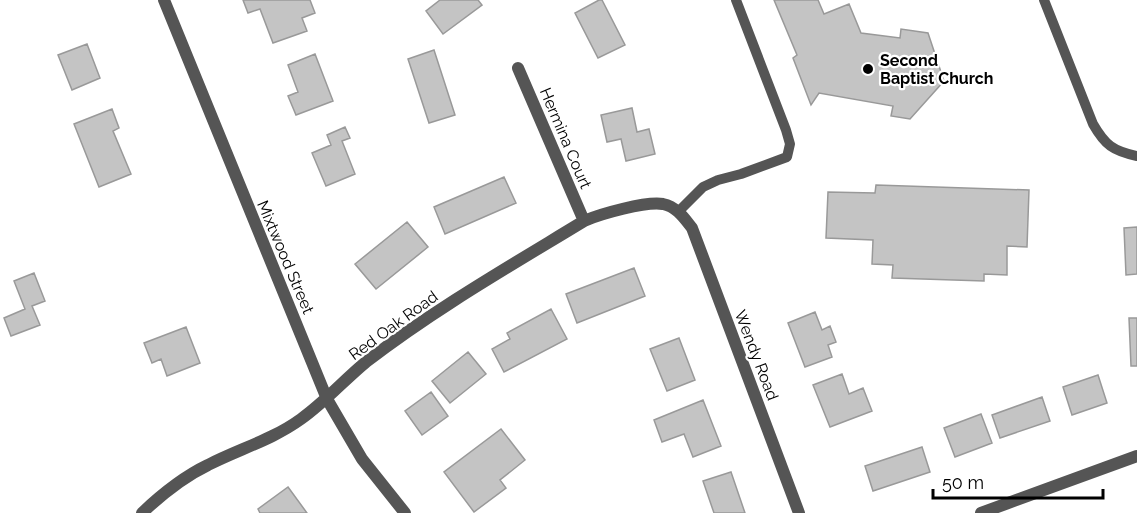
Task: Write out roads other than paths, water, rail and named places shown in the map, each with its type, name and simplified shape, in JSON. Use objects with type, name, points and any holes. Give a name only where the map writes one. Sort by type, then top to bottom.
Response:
[{"type":"street","name":"Mixtwood Street","points":[[164,0],[327,399],[362,459],[405,513]]},
{"type":"street","name":"Hermina Court","points":[[518,68],[584,221]]},
{"type":"street","name":"Red Oak Road","points":[[142,513],[164,492],[207,465],[269,439],[301,419],[327,399],[364,364],[427,318],[584,221],[598,215],[645,205],[663,204],[680,212]]},
{"type":"street","name":"Wendy Road","points":[[680,212],[692,228],[799,513]]},
{"type":"street","points":[[981,513],[1137,456]]},
{"type":"lane","points":[[680,212],[703,187],[787,158],[790,144],[786,130],[736,0]]},
{"type":"lane","points":[[1044,0],[1093,124],[1103,141],[1120,152],[1137,156]]},
{"type":"place","name":"Second Baptist Church","points":[[868,69]]}]
